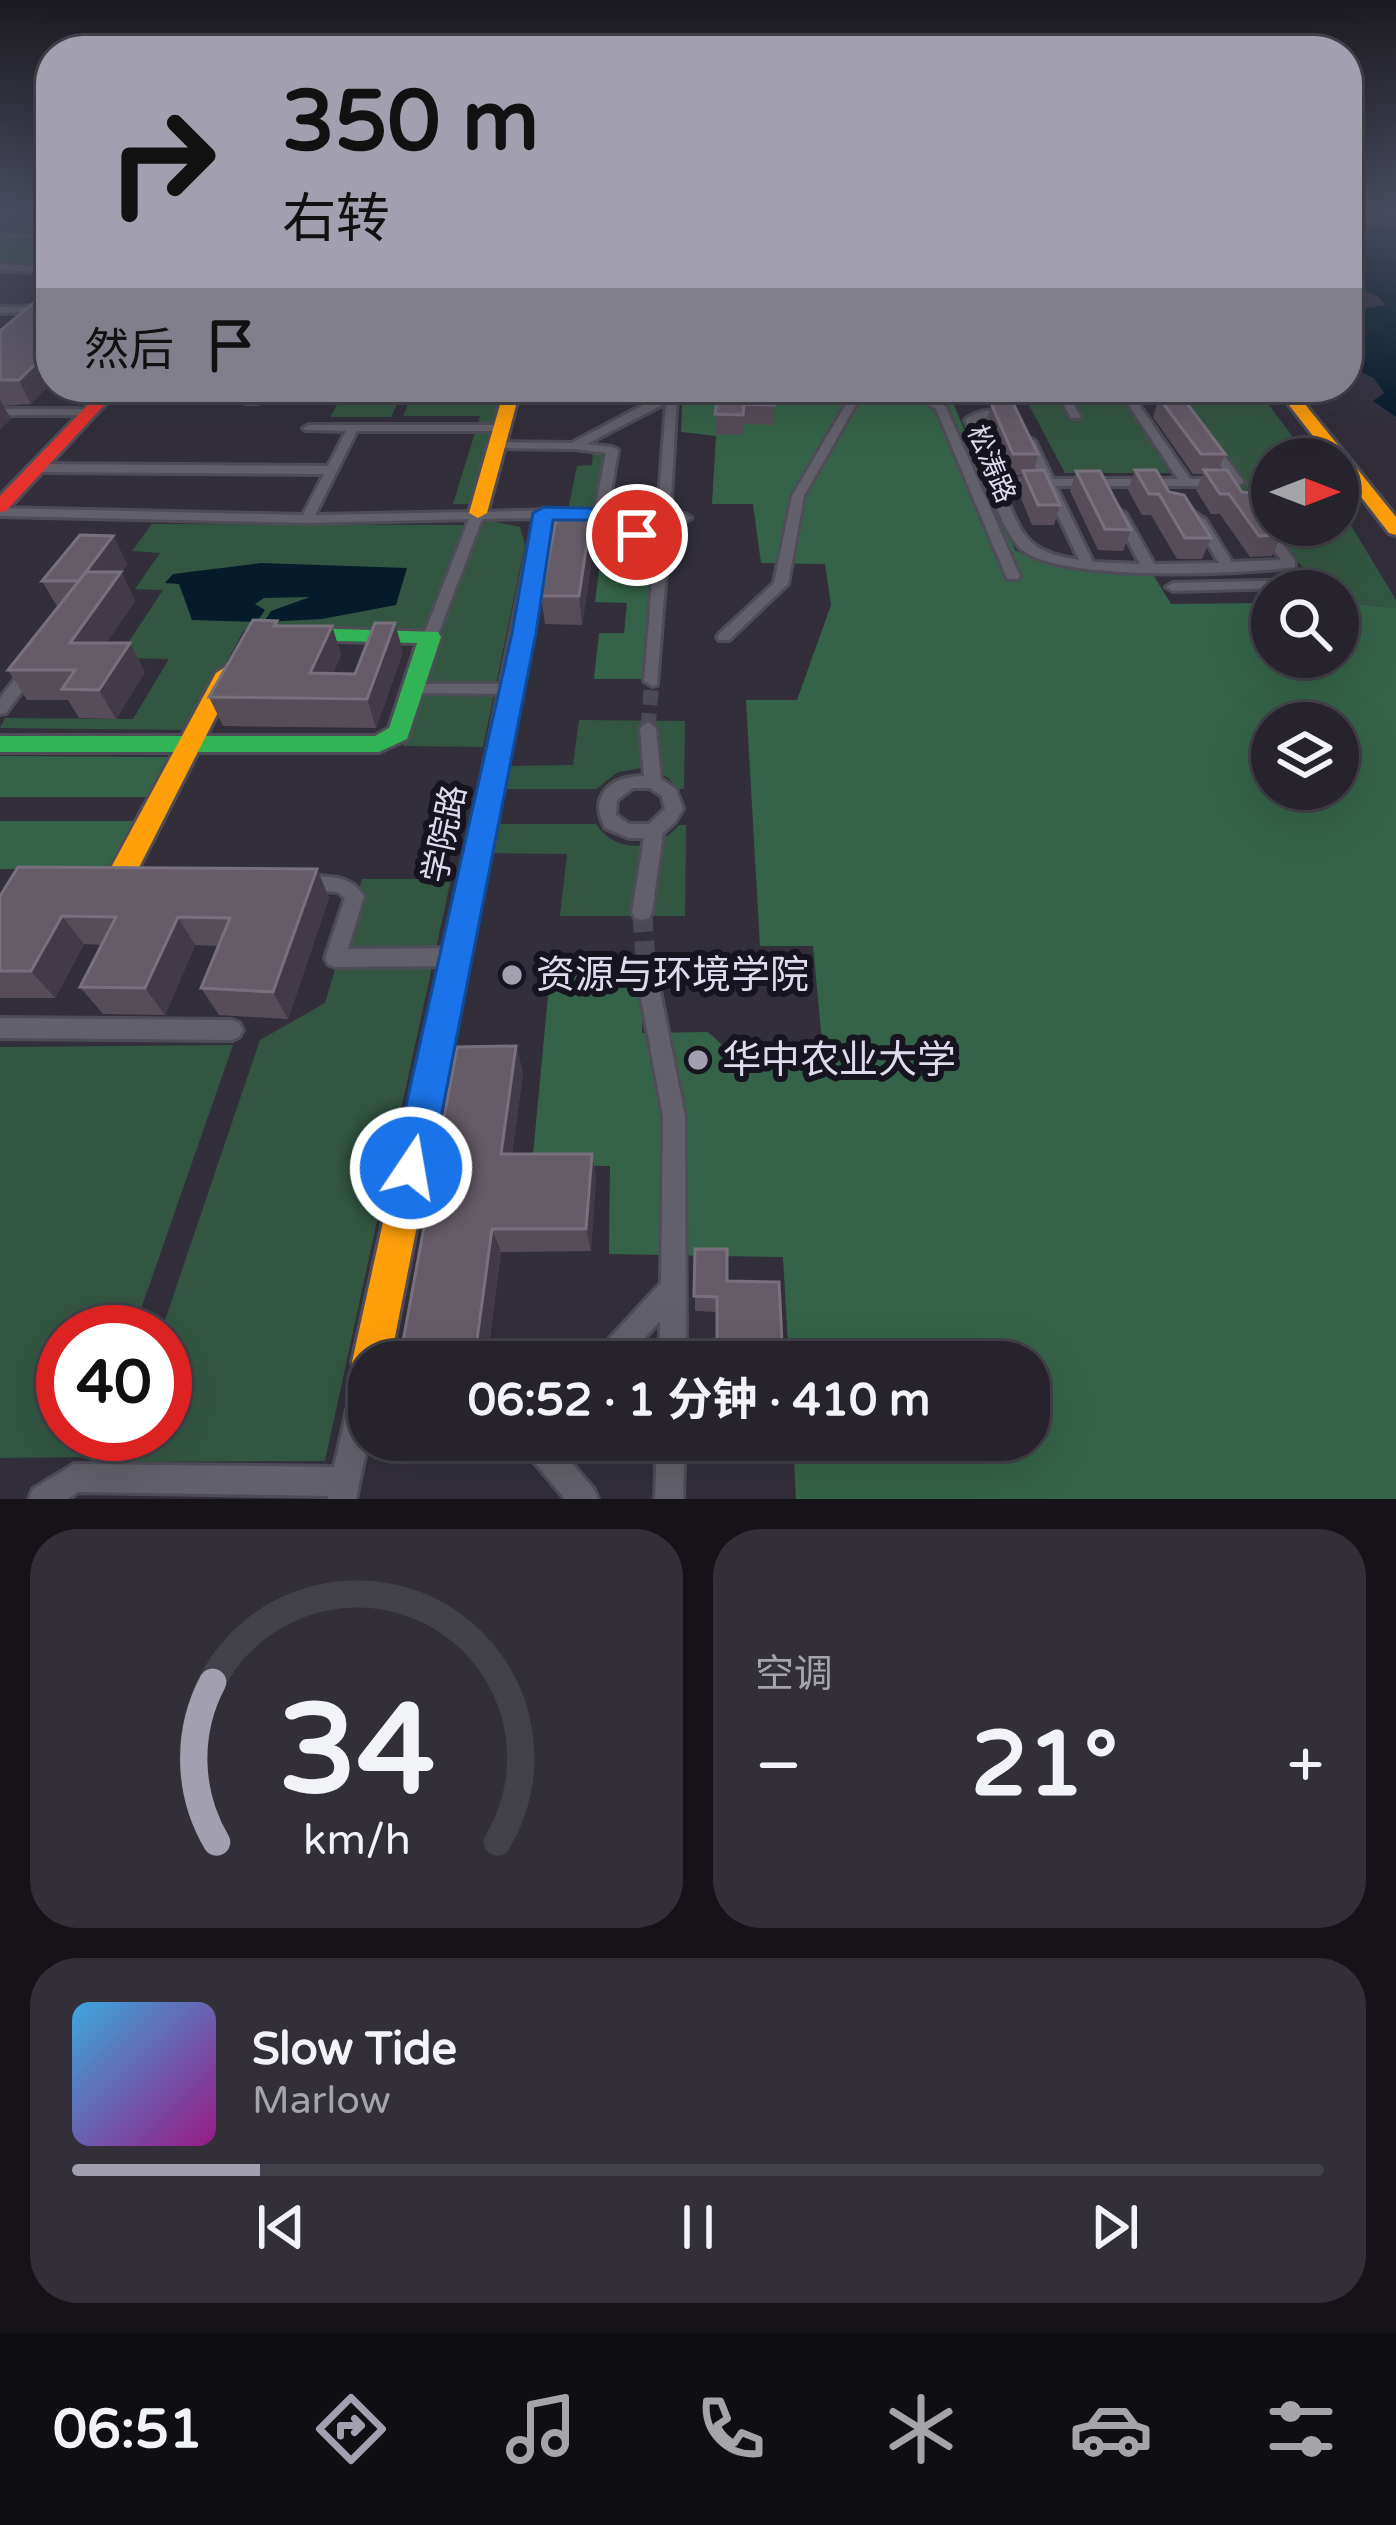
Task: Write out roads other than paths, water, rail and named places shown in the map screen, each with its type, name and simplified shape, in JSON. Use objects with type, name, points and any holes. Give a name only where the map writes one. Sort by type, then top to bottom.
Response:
[{"type":"street","points":[[0,310],[36,309]]},
{"type":"street","points":[[15,326],[36,313]]},
{"type":"street","points":[[0,509],[98,402]]},
{"type":"street","points":[[0,744],[379,744],[399,733],[478,513],[509,402]]},
{"type":"street","points":[[574,446],[653,402]]},
{"type":"street","points":[[652,681],[674,402]]},
{"type":"street","points":[[724,637],[782,584],[798,496],[852,402]]},
{"type":"street","name":"松涛路","points":[[932,402],[940,407],[1012,576]]},
{"type":"street","points":[[1067,402],[1075,416]]},
{"type":"street","points":[[1132,402],[1186,482]]},
{"type":"street","points":[[1284,402],[1314,438]]},
{"type":"street","points":[[1295,402],[1396,529]]},
{"type":"street","points":[[1137,410],[1160,410]]},
{"type":"street","points":[[0,412],[88,412]]},
{"type":"street","points":[[1088,566],[1015,415],[971,419],[1023,545],[1046,561],[1088,566],[1290,564],[1226,482]]},
{"type":"street","points":[[308,428],[500,436],[612,451],[606,513]]},
{"type":"street","points":[[307,519],[353,428]]},
{"type":"street","points":[[998,484],[1238,482],[1197,428]]},
{"type":"street","points":[[36,468],[332,470]]},
{"type":"street","points":[[1163,482],[1176,504],[1201,522],[1227,565]]},
{"type":"street","points":[[1102,483],[1148,566]]},
{"type":"street","points":[[1359,498],[1396,551]]},
{"type":"street","points":[[0,509],[307,519],[478,513],[664,513],[685,518]]},
{"type":"street","name":"学院路","points":[[375,1341],[512,689],[544,513]]},
{"type":"street","points":[[606,513],[662,556]]},
{"type":"street","points":[[1201,565],[1214,586]]},
{"type":"street","points":[[1252,565],[1256,570]]},
{"type":"street","points":[[1173,587],[1251,585]]},
{"type":"street","points":[[270,634],[430,637]]},
{"type":"street","points":[[116,883],[238,652]]},
{"type":"street","points":[[0,710],[41,655]]},
{"type":"street","points":[[413,689],[512,689]]},
{"type":"street","points":[[648,728],[653,782],[674,800],[671,818],[654,830],[620,829],[611,823],[605,806],[622,785],[653,782]]},
{"type":"street","points":[[642,912],[654,830]]},
{"type":"street","points":[[274,884],[342,885],[355,896],[335,958],[455,957]]},
{"type":"street","points":[[647,976],[674,1116],[673,1341]]},
{"type":"street","points":[[0,1028],[232,1030]]},
{"type":"street","points":[[624,1341],[674,1287]]},
{"type":"street","points":[[43,1499],[74,1478],[344,1490],[353,1461]]},
{"type":"street","points":[[552,1461],[584,1499]]},
{"type":"street","points":[[669,1499],[670,1461]]},
{"type":"water","points":[[1362,284],[1396,284],[1396,417],[1373,401],[1384,393],[1374,378],[1362,373],[1362,311],[1386,305],[1362,290]]},
{"type":"water","points":[[261,563],[407,568],[396,605],[322,619],[264,622],[271,611],[310,597],[264,598],[255,604],[265,610],[257,622],[192,620],[179,584],[165,583],[173,574]]},
{"type":"tunnel","points":[[648,728],[652,681]]},
{"type":"tunnel","points":[[642,912],[647,976]]},
{"type":"place","name":"资源与环境学院","points":[[512,975]]},
{"type":"place","name":"华中农业大学","points":[[698,1060]]}]
